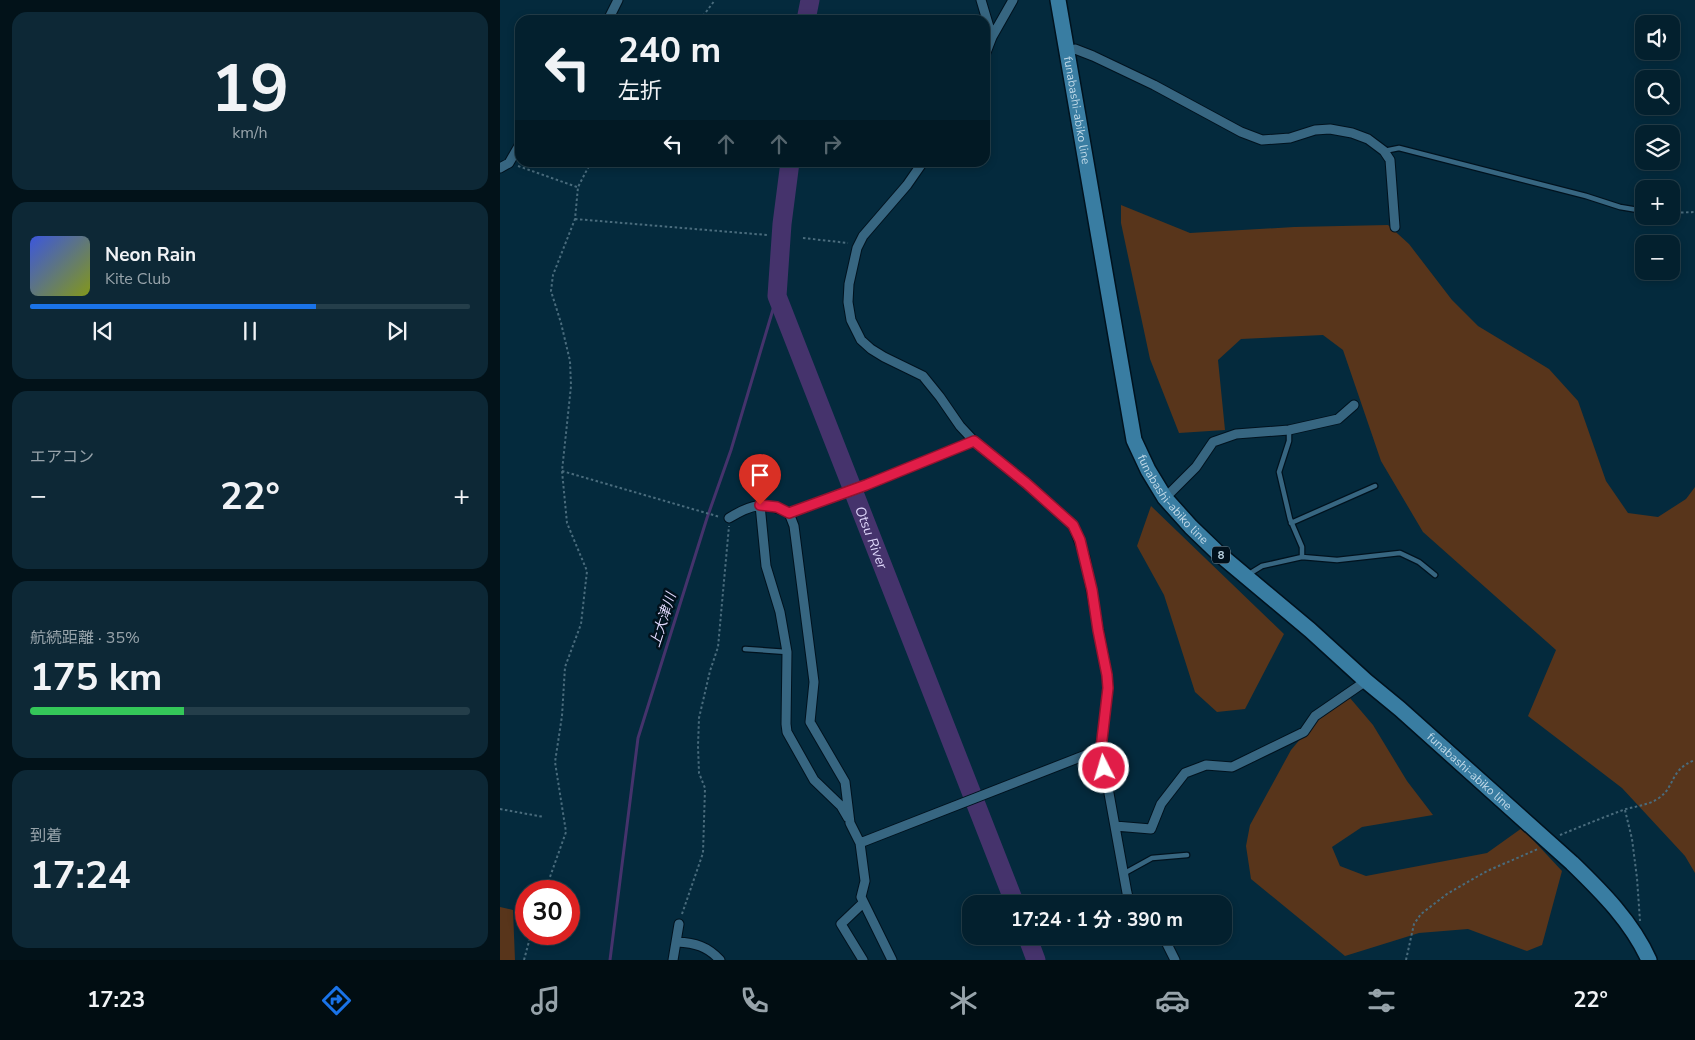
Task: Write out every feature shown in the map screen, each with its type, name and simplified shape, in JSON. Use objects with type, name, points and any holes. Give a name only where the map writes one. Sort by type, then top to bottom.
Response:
[{"type":"main road","name":"funabashi-abiko line","points":[[1058,0],[1134,440],[1148,470],[1165,498],[1191,527],[1310,630],[1594,884],[1632,930],[1648,960]]},
{"type":"street","points":[[610,15],[618,0]]},
{"type":"street","points":[[981,0],[985,15]]},
{"type":"street","points":[[990,42],[1013,0]]},
{"type":"street","points":[[990,30],[992,37]]},
{"type":"street","points":[[1067,52],[1075,49],[1093,56],[1154,85],[1241,132],[1262,140],[1290,138],[1315,130],[1330,129],[1352,133],[1368,139],[1384,151],[1390,160],[1395,227]]},
{"type":"street","points":[[500,168],[509,163],[515,153]]},
{"type":"street","points":[[920,167],[858,244],[849,284],[848,302],[851,320],[861,340],[884,357],[923,376],[960,426],[974,441],[1026,483],[1073,525],[1080,540],[1092,590],[1107,675],[1108,688],[1101,748],[1128,895]]},
{"type":"street","points":[[1165,498],[1196,467],[1212,442],[1236,434],[1289,430],[1338,419],[1354,405]]},
{"type":"street","points":[[789,513],[866,485],[974,441]]},
{"type":"street","points":[[760,505],[766,566],[780,612],[787,652],[787,732],[814,780],[841,806],[860,843],[865,881],[861,897],[892,960]]},
{"type":"street","points":[[729,518],[752,506],[760,505],[777,507],[789,513],[794,526],[812,654],[814,682],[810,722],[845,782],[850,823]]},
{"type":"street","points":[[1115,826],[1151,829],[1161,804],[1185,773],[1206,765],[1232,767],[1304,732],[1315,716],[1366,681]]},
{"type":"street","points":[[860,843],[1101,748]]},
{"type":"street","points":[[863,902],[841,924],[863,960]]},
{"type":"street","points":[[674,960],[679,924]]},
{"type":"street","points":[[676,942],[692,942],[712,952],[720,960]]},
{"type":"street","points":[[1167,945],[1174,960]]},
{"type":"lane","points":[[1384,151],[1399,148],[1635,210]]},
{"type":"lane","points":[[1289,430],[1289,441],[1279,472],[1291,523],[1302,547],[1302,557]]},
{"type":"lane","points":[[1291,523],[1375,486]]},
{"type":"lane","points":[[1246,576],[1262,566],[1302,557],[1337,560],[1400,553],[1418,562],[1435,575]]},
{"type":"lane","points":[[745,649],[787,652]]},
{"type":"lane","points":[[1123,874],[1152,858],[1187,856]]},
{"type":"path","points":[[704,15],[715,0]]},
{"type":"path","points":[[509,163],[515,165]]},
{"type":"path","points":[[520,167],[578,187]]},
{"type":"path","points":[[549,880],[566,832],[555,762],[562,716],[565,667],[581,624],[587,571],[567,523],[562,471],[571,386],[570,361],[551,291],[552,275],[575,219],[578,187],[588,167]]},
{"type":"path","points":[[1680,213],[1695,212]]},
{"type":"path","points":[[575,219],[767,235]]},
{"type":"path","points":[[804,238],[858,244]]},
{"type":"path","points":[[562,471],[713,516]]},
{"type":"path","points":[[679,924],[703,853],[704,788],[700,773],[698,746],[699,718],[710,671],[718,647],[729,518]]},
{"type":"path","points":[[1406,960],[1414,924],[1420,914],[1447,894],[1487,871],[1548,842],[1625,810],[1660,798],[1684,764],[1695,760]]},
{"type":"path","points":[[500,809],[544,817]]},
{"type":"path","points":[[1625,810],[1632,839],[1641,920],[1637,927],[1632,930]]},
{"type":"path","points":[[524,960],[528,945]]},
{"type":"shaded area","points":[[1121,205],[1190,233],[1294,227],[1388,225],[1409,244],[1452,300],[1478,326],[1549,369],[1578,401],[1606,481],[1628,513],[1658,517],[1686,499],[1695,487],[1695,873],[1685,856],[1622,788],[1528,716],[1556,650],[1423,532],[1381,461],[1343,350],[1323,335],[1241,339],[1218,360],[1225,430],[1179,433],[1150,359],[1121,223]]},
{"type":"shaded area","points":[[1151,506],[1284,634],[1245,709],[1217,712],[1195,692],[1164,595],[1137,546]]},
{"type":"shaded area","points":[[1350,698],[1373,725],[1407,781],[1433,815],[1362,827],[1332,847],[1340,866],[1366,876],[1487,853],[1522,828],[1562,871],[1542,945],[1527,951],[1468,929],[1419,933],[1345,956],[1251,879],[1246,846],[1250,825],[1291,750],[1318,718]]},
{"type":"shaded area","points":[[500,907],[513,910],[515,960],[500,960]]},
{"type":"waterway","name":"Otsu River","points":[[807,15],[810,0]]},
{"type":"waterway","name":"Otsu River","points":[[789,167],[782,224],[777,296],[1011,895]]},
{"type":"waterway","name":"上大津川","points":[[610,960],[638,738],[707,518],[731,450],[777,296]]},
{"type":"waterway","name":"Otsu River","points":[[1030,945],[1036,960]]},
{"type":"route","points":[[760,505],[777,507],[789,513],[866,485],[974,441],[1026,483],[1073,525],[1080,540],[1092,590],[1107,675],[1108,688],[1101,748],[1104,768]]}]
